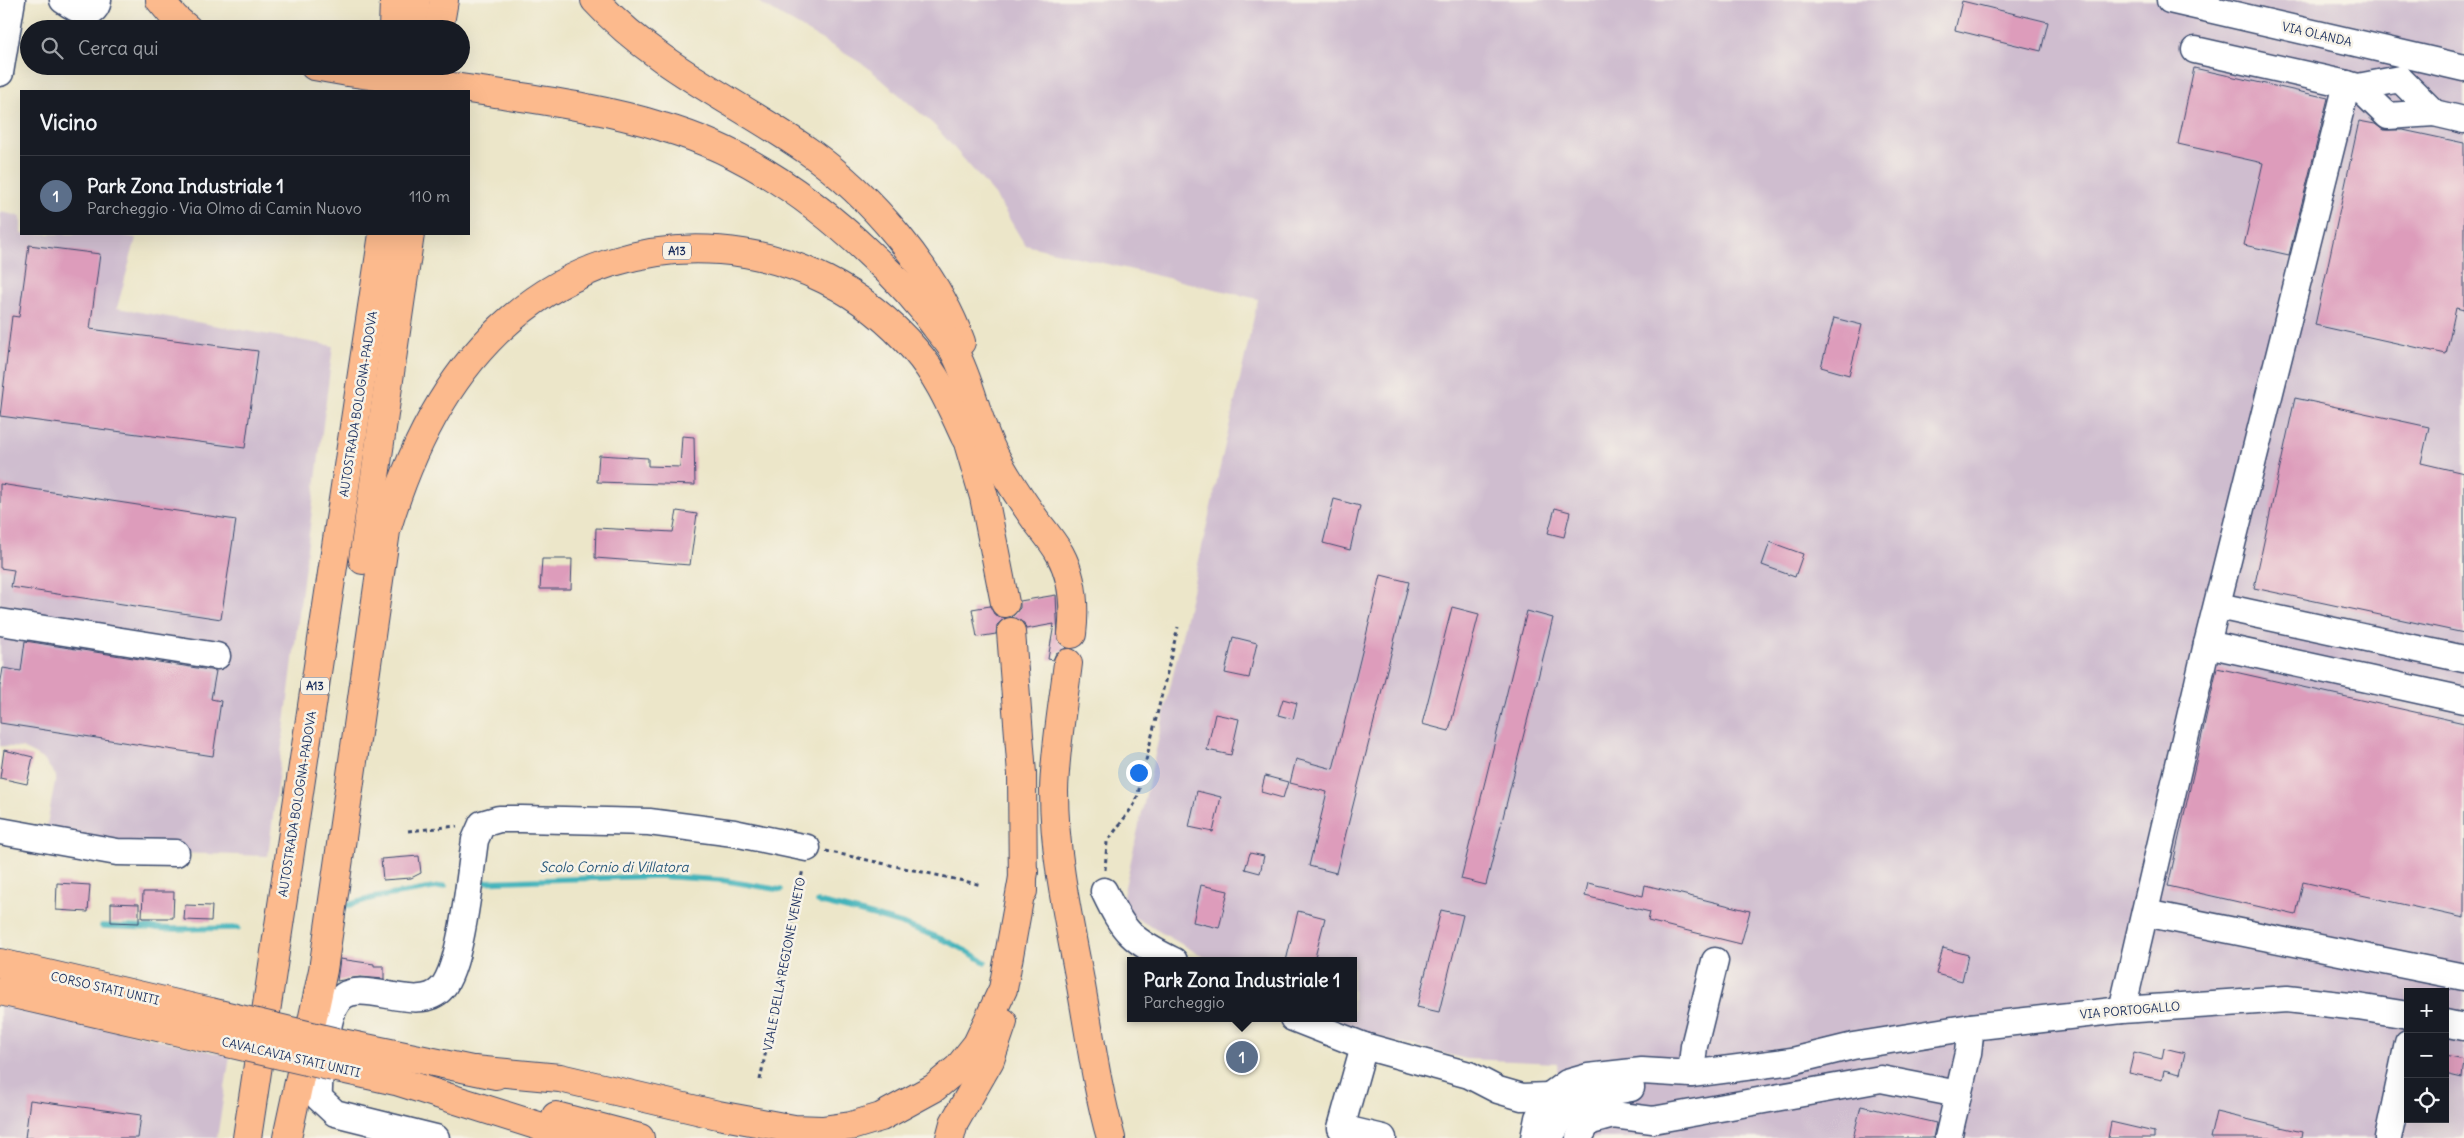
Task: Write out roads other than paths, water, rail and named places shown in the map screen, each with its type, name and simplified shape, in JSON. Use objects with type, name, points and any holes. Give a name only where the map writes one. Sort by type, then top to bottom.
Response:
[{"type":"main road","points":[[160,0],[177,20]]},
{"type":"main road","points":[[393,20],[394,0]]},
{"type":"main road","points":[[413,20],[416,0]]},
{"type":"main road","points":[[441,20],[444,0]]},
{"type":"main road","points":[[595,0],[616,23],[654,54],[808,151],[866,201],[910,253],[945,306],[973,377],[995,456]]},
{"type":"main road","points":[[369,75],[586,108],[664,127],[723,151],[775,178],[818,207],[902,283],[954,350],[966,379],[980,424],[995,456],[1017,494],[1060,554],[1069,580],[1074,612],[1072,634]]},
{"type":"main road","points":[[391,90],[392,75]]},
{"type":"main road","points":[[403,90],[406,75]]},
{"type":"main road","points":[[430,90],[433,75]]},
{"type":"main road","name":"AUTOSTRADA BOLOGNA-PADOVA","points":[[247,1138],[383,235]]},
{"type":"main road","name":"AUTOSTRADA BOLOGNA-PADOVA","points":[[280,1138],[410,235]]},
{"type":"main road","name":"A13","points":[[287,1138],[323,970],[386,531],[403,481],[432,419],[468,364],[496,333],[527,305],[550,290],[612,262],[637,256],[684,250],[713,249],[761,255],[793,264],[823,277],[883,318],[906,340],[931,370],[965,437]]},
{"type":"main road","points":[[936,326],[956,394],[965,437],[984,496],[1005,603]]},
{"type":"main road","points":[[950,1138],[954,1123],[990,1060],[1011,997],[1021,950],[1024,872],[1022,774],[1011,632]]},
{"type":"main road","points":[[1068,663],[1058,736],[1054,789],[1055,831],[1061,876],[1092,1044],[1112,1138]]},
{"type":"main road","points":[[474,1070],[560,1078],[718,1115],[794,1129],[822,1130],[851,1126],[881,1118],[934,1088],[958,1068],[977,1044],[1003,989],[1024,872]]},
{"type":"main road","name":"CORSO STATI UNITI","points":[[0,963],[209,1025]]},
{"type":"main road","name":"CAVALCAVIA STATI UNITI","points":[[0,991],[209,1025],[335,1054],[474,1070],[766,1138]]},
{"type":"main road","points":[[1092,1044],[1114,1107],[1131,1138]]},
{"type":"main road","name":"CAVALCAVIA STATI UNITI","points":[[335,1054],[396,1081],[577,1138]]},
{"type":"main road","points":[[396,1081],[485,1097],[640,1138]]},
{"type":"street","points":[[0,73],[12,0]]},
{"type":"street","points":[[63,0],[85,12],[91,12],[97,7],[98,0]]},
{"type":"street","name":"VIA OLANDA","points":[[2170,0],[2464,68]]},
{"type":"street","points":[[2195,50],[2352,86],[2400,79],[2434,113]]},
{"type":"street","points":[[2352,86],[2388,116],[2434,113],[2464,120]]},
{"type":"street","points":[[2122,1010],[2208,644],[2352,86]]},
{"type":"street","points":[[2218,606],[2464,659]]},
{"type":"street","points":[[0,622],[217,656]]},
{"type":"street","points":[[2208,644],[2464,700]]},
{"type":"street","points":[[436,1138],[335,1113],[319,1098],[318,1083],[330,1016],[341,998],[355,992],[409,998],[428,997],[442,988],[456,961],[476,840],[482,824],[499,819],[649,822],[734,833],[807,848]]},
{"type":"street","points":[[0,831],[117,852],[176,853]]},
{"type":"street","points":[[1104,891],[1118,921],[1130,935],[1167,957]]},
{"type":"street","points":[[2145,913],[2464,976]]},
{"type":"street","points":[[1691,1074],[1694,1046],[1715,961]]},
{"type":"street","name":"VIA PORTOGALLO","points":[[1557,1103],[1579,1101],[1599,1094],[1691,1074],[1792,1062],[1853,1046],[1971,1027],[2122,1010],[2287,999],[2404,1014]]},
{"type":"street","points":[[1303,1022],[1364,1046],[1469,1075],[1498,1090],[1522,1097],[1557,1103]]},
{"type":"street","points":[[2449,1024],[2464,1027]]},
{"type":"street","points":[[1948,1138],[1968,1053],[1971,1027]]},
{"type":"street","points":[[1364,1046],[1340,1128],[1383,1138]]},
{"type":"street","points":[[2388,1138],[2404,1061]]},
{"type":"street","points":[[1579,1138],[1588,1122],[1613,1115],[1653,1120],[1881,1080],[1958,1094]]},
{"type":"street","points":[[1534,1138],[1538,1118],[1557,1103]]},
{"type":"street","points":[[1550,1138],[1557,1103]]},
{"type":"waterway","name":"Scolo Cornio di Villatora","points":[[477,882],[658,876],[721,880],[781,890]]},
{"type":"waterway","name":"Scolo Cornio di Villatora","points":[[339,908],[372,898],[445,886]]},
{"type":"waterway","name":"Scolo Cornio di Villatora","points":[[818,902],[883,918],[925,932],[985,962]]},
{"type":"waterway","name":"Scolo Cornio di Villatora","points":[[102,926],[175,929],[238,928]]},
{"type":"place","name":"Park Zona Industriale 1","points":[[1242,1057]]}]
